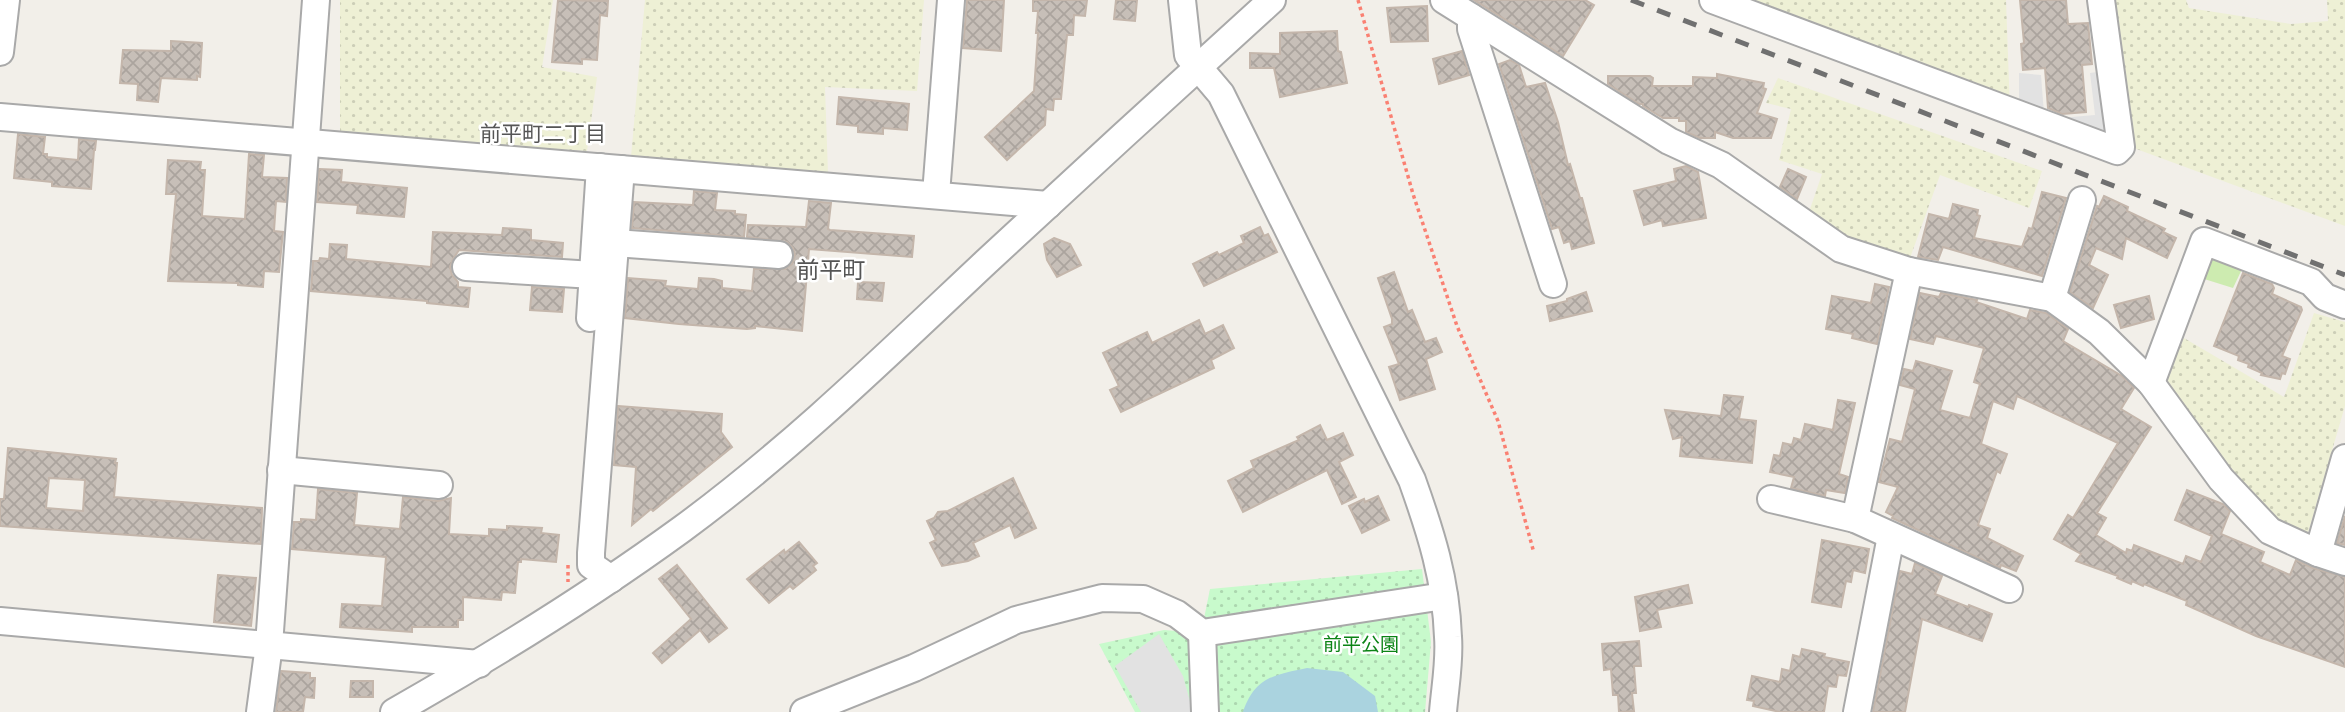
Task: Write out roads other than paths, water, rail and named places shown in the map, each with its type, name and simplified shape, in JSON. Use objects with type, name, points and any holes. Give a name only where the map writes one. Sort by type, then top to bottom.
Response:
[{"type":"street","points":[[0,52],[6,0]]},
{"type":"street","points":[[260,712],[269,645],[316,0]]},
{"type":"street","points":[[936,194],[951,0]]},
{"type":"street","points":[[1182,0],[1188,55],[1221,94],[1412,480],[1435,544],[1444,596],[1449,639],[1443,712]]},
{"type":"street","points":[[394,712],[479,664],[611,579],[705,511],[844,396],[1272,0]]},
{"type":"street","points":[[1444,0],[1669,141],[1721,165],[1841,249],[1909,271],[2052,298],[2099,332],[2151,383],[2221,479],[2270,531],[2345,562]]},
{"type":"street","points":[[1713,0],[2117,151],[2121,147],[2101,0]]},
{"type":"street","points":[[1471,17],[1471,29],[1553,284]]},
{"type":"street","points":[[0,117],[1048,205]]},
{"type":"street","points":[[611,168],[615,243],[591,553],[591,565],[611,579]]},
{"type":"street","points":[[590,318],[593,275],[611,168]]},
{"type":"street","points":[[2052,298],[2082,200]]},
{"type":"street","points":[[2151,383],[2204,241],[2311,282],[2325,297],[2345,305]]},
{"type":"street","points":[[615,243],[779,255]]},
{"type":"street","points":[[466,267],[593,275]]},
{"type":"street","points":[[1854,519],[1909,271]]},
{"type":"street","points":[[2318,553],[2345,458]]},
{"type":"street","points":[[281,470],[439,485]]},
{"type":"street","points":[[1771,499],[1854,519],[2009,590]]},
{"type":"street","points":[[1857,712],[1891,536]]},
{"type":"street","points":[[804,712],[914,668],[1016,620],[1102,598],[1143,600],[1177,614],[1202,633],[1444,596]]},
{"type":"street","points":[[0,621],[479,664]]},
{"type":"street","points":[[1202,633],[1205,712]]},
{"type":"water","points":[[1307,668],[1343,672],[1375,696],[1378,712],[1243,712],[1253,691],[1267,680]]},
{"type":"railway","points":[[1631,0],[2345,275]]},
{"type":"district","name":"前平町二丁目","points":[[543,133]]},
{"type":"district","name":"前平町","points":[[831,269]]},
{"type":"park label","name":"前平公園","points":[[1361,643]]}]
